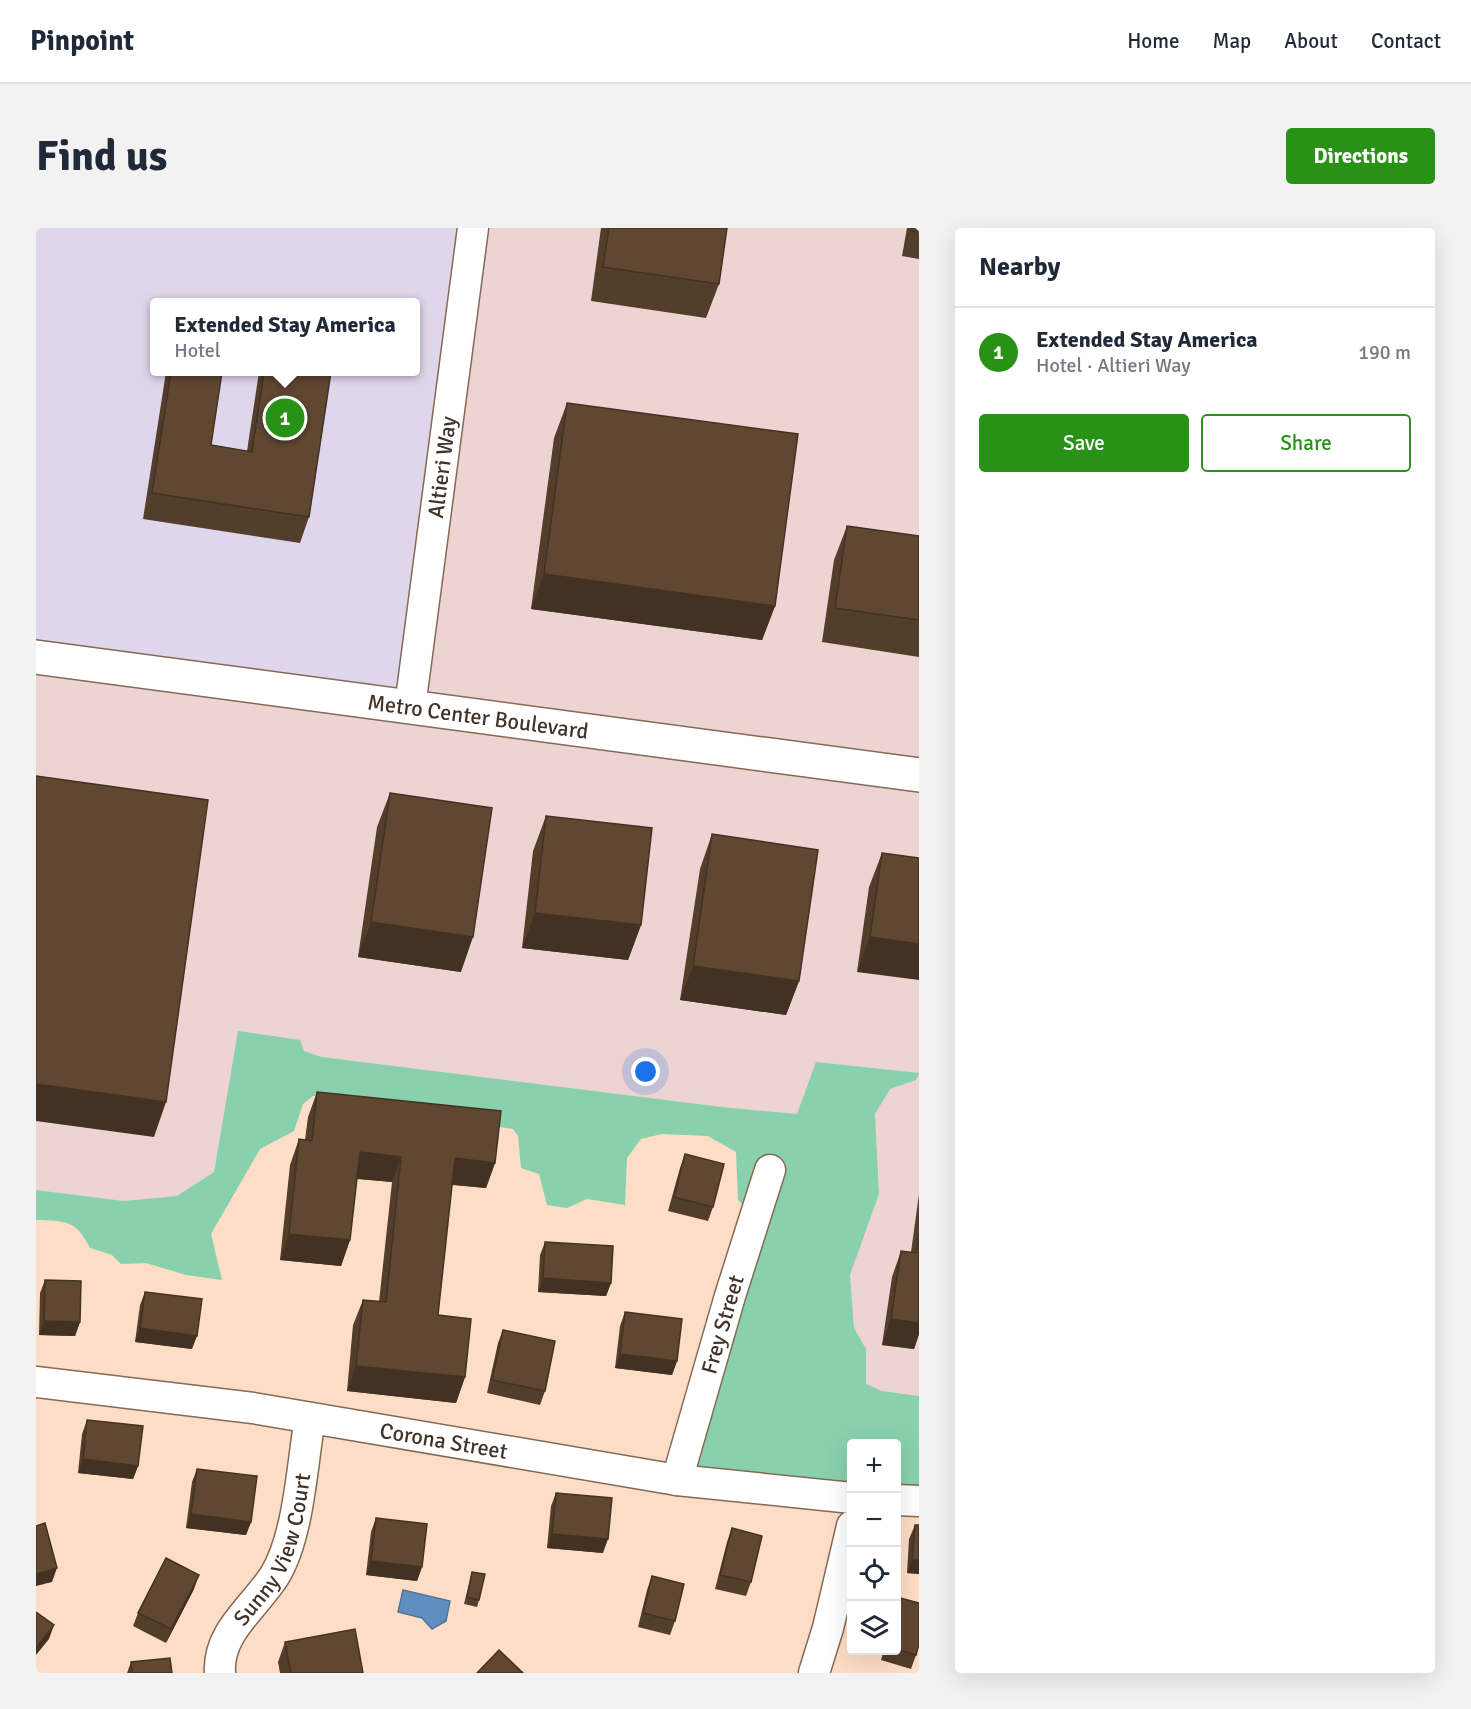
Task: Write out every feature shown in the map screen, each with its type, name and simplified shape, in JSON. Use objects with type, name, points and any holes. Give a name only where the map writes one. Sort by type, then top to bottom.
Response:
[{"type":"street","name":"Altieri Way","points":[[410,707],[473,228]]},
{"type":"street","name":"Metro Center Boulevard","points":[[36,657],[919,775]]},
{"type":"street","name":"Frey Street","points":[[677,1480],[730,1296],[770,1170]]},
{"type":"street","name":"Corona Street","points":[[36,1382],[253,1408],[677,1480],[847,1497]]},
{"type":"street","name":"Sunny View Court","points":[[220,1673],[219,1663],[232,1629],[274,1577],[289,1550],[310,1419]]},
{"type":"street","points":[[901,1500],[919,1501]]},
{"type":"street","points":[[814,1673],[828,1628],[847,1547]]},
{"type":"shaded area","points":[[36,228],[919,228],[919,1391],[875,1101],[295,1042],[36,1158]]},
{"type":"shaded area","points":[[474,228],[919,228],[919,1073],[816,1062],[798,1114],[722,1107],[322,1057],[238,1031],[214,1172],[177,1196],[124,1201],[36,1190],[36,661],[419,711]]},
{"type":"shaded area","points":[[919,1076],[919,1396],[882,1391],[866,1384],[866,1349],[854,1328],[850,1275],[879,1194],[875,1114],[890,1089],[916,1080]]},
{"type":"green space","points":[[238,1031],[300,1040],[304,1051],[322,1057],[722,1107],[797,1114],[816,1062],[919,1073],[916,1080],[890,1089],[875,1114],[879,1194],[850,1275],[854,1328],[866,1349],[866,1384],[882,1391],[919,1396],[919,1494],[901,1492],[901,1439],[847,1439],[847,1489],[681,1477],[752,1214],[738,1200],[736,1152],[708,1136],[662,1134],[641,1139],[627,1158],[625,1205],[587,1199],[567,1208],[547,1205],[539,1174],[521,1168],[518,1136],[513,1129],[474,1123],[379,1098],[313,1096],[303,1104],[294,1131],[260,1149],[211,1234],[222,1280],[186,1275],[146,1263],[121,1264],[112,1255],[90,1248],[75,1227],[63,1222],[36,1220],[36,1190],[124,1201],[177,1196],[214,1172]]},
{"type":"water","points":[[403,1590],[450,1601],[446,1621],[432,1629],[422,1618],[398,1612]]},
{"type":"building","points":[[609,228],[727,228],[719,284],[603,267]]},
{"type":"building","points":[[912,228],[919,228],[919,232],[912,231]]},
{"type":"building","points":[[170,376],[221,376],[211,445],[252,452],[263,376],[330,376],[309,517],[152,493]]},
{"type":"building","points":[[567,403],[798,434],[775,606],[544,574]]},
{"type":"building","points":[[847,526],[919,536],[919,620],[835,608]]},
{"type":"building","points":[[36,776],[208,800],[166,1102],[36,1084]]},
{"type":"building","points":[[390,793],[492,808],[473,937],[371,922]]},
{"type":"building","points":[[546,816],[652,828],[641,925],[535,913]]},
{"type":"building","points":[[712,834],[818,850],[799,981],[693,966]]},
{"type":"building","points":[[882,853],[919,858],[919,944],[870,937]]},
{"type":"building","points":[[317,1092],[501,1111],[495,1163],[455,1158],[438,1315],[471,1319],[465,1377],[356,1366],[363,1300],[386,1302],[401,1157],[360,1152],[350,1240],[289,1234],[299,1139],[312,1141]]},
{"type":"building","points":[[685,1154],[724,1164],[713,1207],[674,1197]]},
{"type":"building","points":[[919,1234],[919,1323],[891,1319],[901,1251],[916,1253]]},
{"type":"building","points":[[545,1242],[613,1246],[611,1283],[543,1278]]},
{"type":"building","points":[[45,1280],[81,1281],[80,1322],[44,1321]]},
{"type":"building","points":[[145,1292],[202,1299],[197,1336],[140,1328]]},
{"type":"building","points":[[625,1312],[682,1319],[677,1361],[620,1354]]},
{"type":"building","points":[[503,1330],[555,1341],[545,1391],[492,1380]]},
{"type":"building","points":[[87,1420],[143,1426],[138,1466],[83,1459]]},
{"type":"building","points":[[197,1469],[257,1476],[251,1522],[191,1514]]},
{"type":"building","points":[[556,1493],[612,1498],[608,1539],[552,1534]]},
{"type":"building","points":[[376,1518],[427,1524],[422,1567],[371,1561]]},
{"type":"building","points":[[45,1523],[57,1568],[36,1574],[36,1526]]},
{"type":"building","points":[[915,1525],[919,1525],[919,1560],[912,1560]]},
{"type":"building","points":[[732,1528],[762,1536],[751,1582],[720,1575]]},
{"type":"building","points":[[166,1558],[199,1575],[171,1629],[138,1613]]},
{"type":"building","points":[[472,1572],[485,1574],[479,1600],[467,1597]]},
{"type":"building","points":[[652,1576],[684,1584],[675,1621],[643,1613]]},
{"type":"building","points":[[901,1598],[919,1603],[919,1644],[916,1655],[901,1650]]},
{"type":"building","points":[[36,1612],[54,1625],[36,1648]]},
{"type":"building","points":[[355,1629],[363,1673],[291,1673],[285,1642]]},
{"type":"building","points":[[499,1650],[523,1673],[477,1673]]},
{"type":"building","points":[[170,1658],[172,1673],[132,1673],[131,1662]]},
{"type":"place","name":"Extended Stay America","points":[[285,418]]}]
